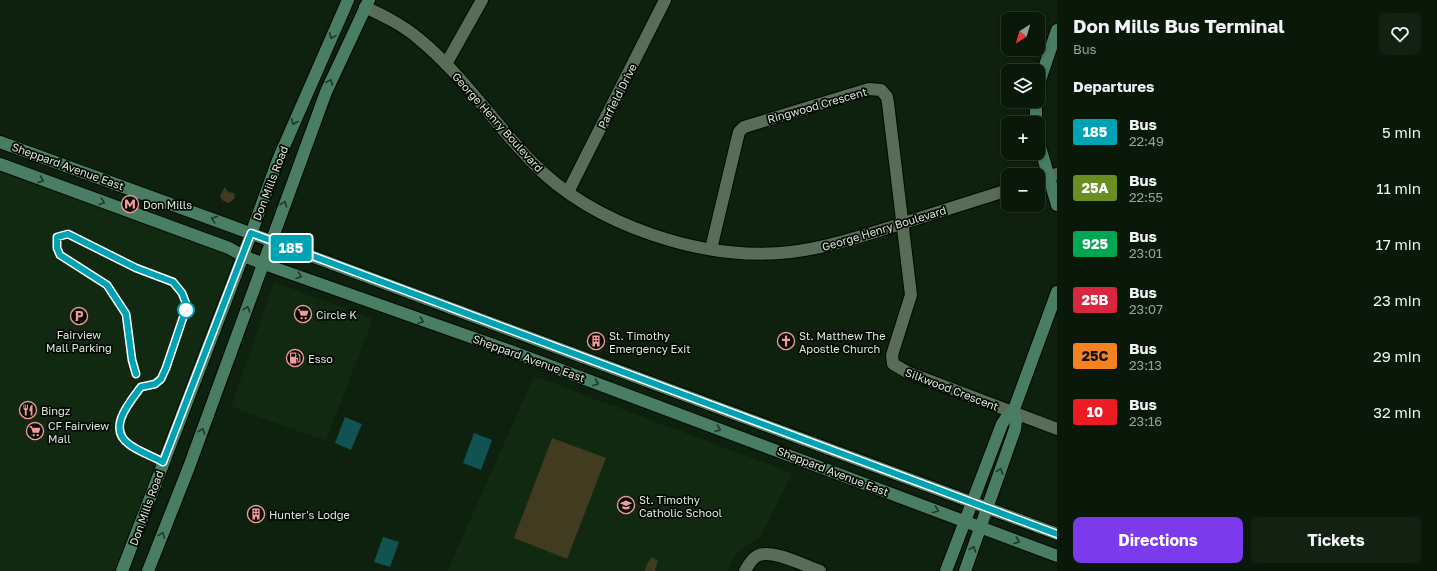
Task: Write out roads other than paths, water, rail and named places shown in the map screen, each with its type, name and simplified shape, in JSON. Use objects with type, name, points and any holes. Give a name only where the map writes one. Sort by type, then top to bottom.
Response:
[{"type":"main road","name":"Don Mills Road","points":[[123,571],[278,160],[348,0]]},
{"type":"main road","name":"Don Mills Road","points":[[148,571],[189,468],[262,263],[326,92],[367,4]]},
{"type":"main road","points":[[1045,65],[1057,30]]},
{"type":"main road","name":"Sheppard Avenue East","points":[[0,142],[251,233],[1057,534]]},
{"type":"main road","points":[[1043,160],[1057,205]]},
{"type":"main road","name":"Sheppard Avenue East","points":[[0,164],[229,248],[243,256],[262,263],[513,352],[1057,556]]},
{"type":"main road","points":[[946,571],[1002,424],[1013,412],[1057,292]]},
{"type":"main road","points":[[965,571],[1015,429],[1016,421],[1013,412]]},
{"type":"street","points":[[446,64],[482,0]]},
{"type":"street","name":"Parfield Drive","points":[[568,192],[665,0]]},
{"type":"street","name":"George Henry Boulevard","points":[[367,4],[419,39],[446,64],[532,162],[568,192],[596,210],[626,226],[680,243],[711,249],[770,253],[791,252],[850,240],[1001,192]]},
{"type":"street","name":"Ringwood Crescent","points":[[711,249],[739,132],[744,127],[869,89],[881,90],[887,97],[902,223]]},
{"type":"street","name":"Silkwood Crescent","points":[[902,223],[911,295],[892,355],[893,364],[907,372],[1057,429]]},
{"type":"street","points":[[745,571],[749,563],[757,556],[774,554],[820,571]]},
{"type":"water","points":[[345,417],[362,424],[351,450],[335,443]]},
{"type":"water","points":[[474,433],[492,440],[481,470],[463,463]]},
{"type":"water","points":[[383,537],[399,542],[390,567],[374,562]]},
{"type":"place","name":"Don Mills","points":[[130,204]]},
{"type":"place","name":"Circle K","points":[[303,314]]},
{"type":"place","name":"Fairview Mall Parking","points":[[79,316]]},
{"type":"place","name":"St. Timothy Emergency Exit","points":[[596,341]]},
{"type":"place","name":"St. Matthew The Apostle Church","points":[[786,341]]},
{"type":"place","name":"Esso","points":[[295,358]]},
{"type":"place","name":"Bingz","points":[[28,410]]},
{"type":"place","name":"CF Fairview Mall","points":[[35,431]]},
{"type":"place","name":"St. Timothy Catholic School","points":[[626,505]]},
{"type":"place","name":"Hunter's Lodge","points":[[256,514]]}]
